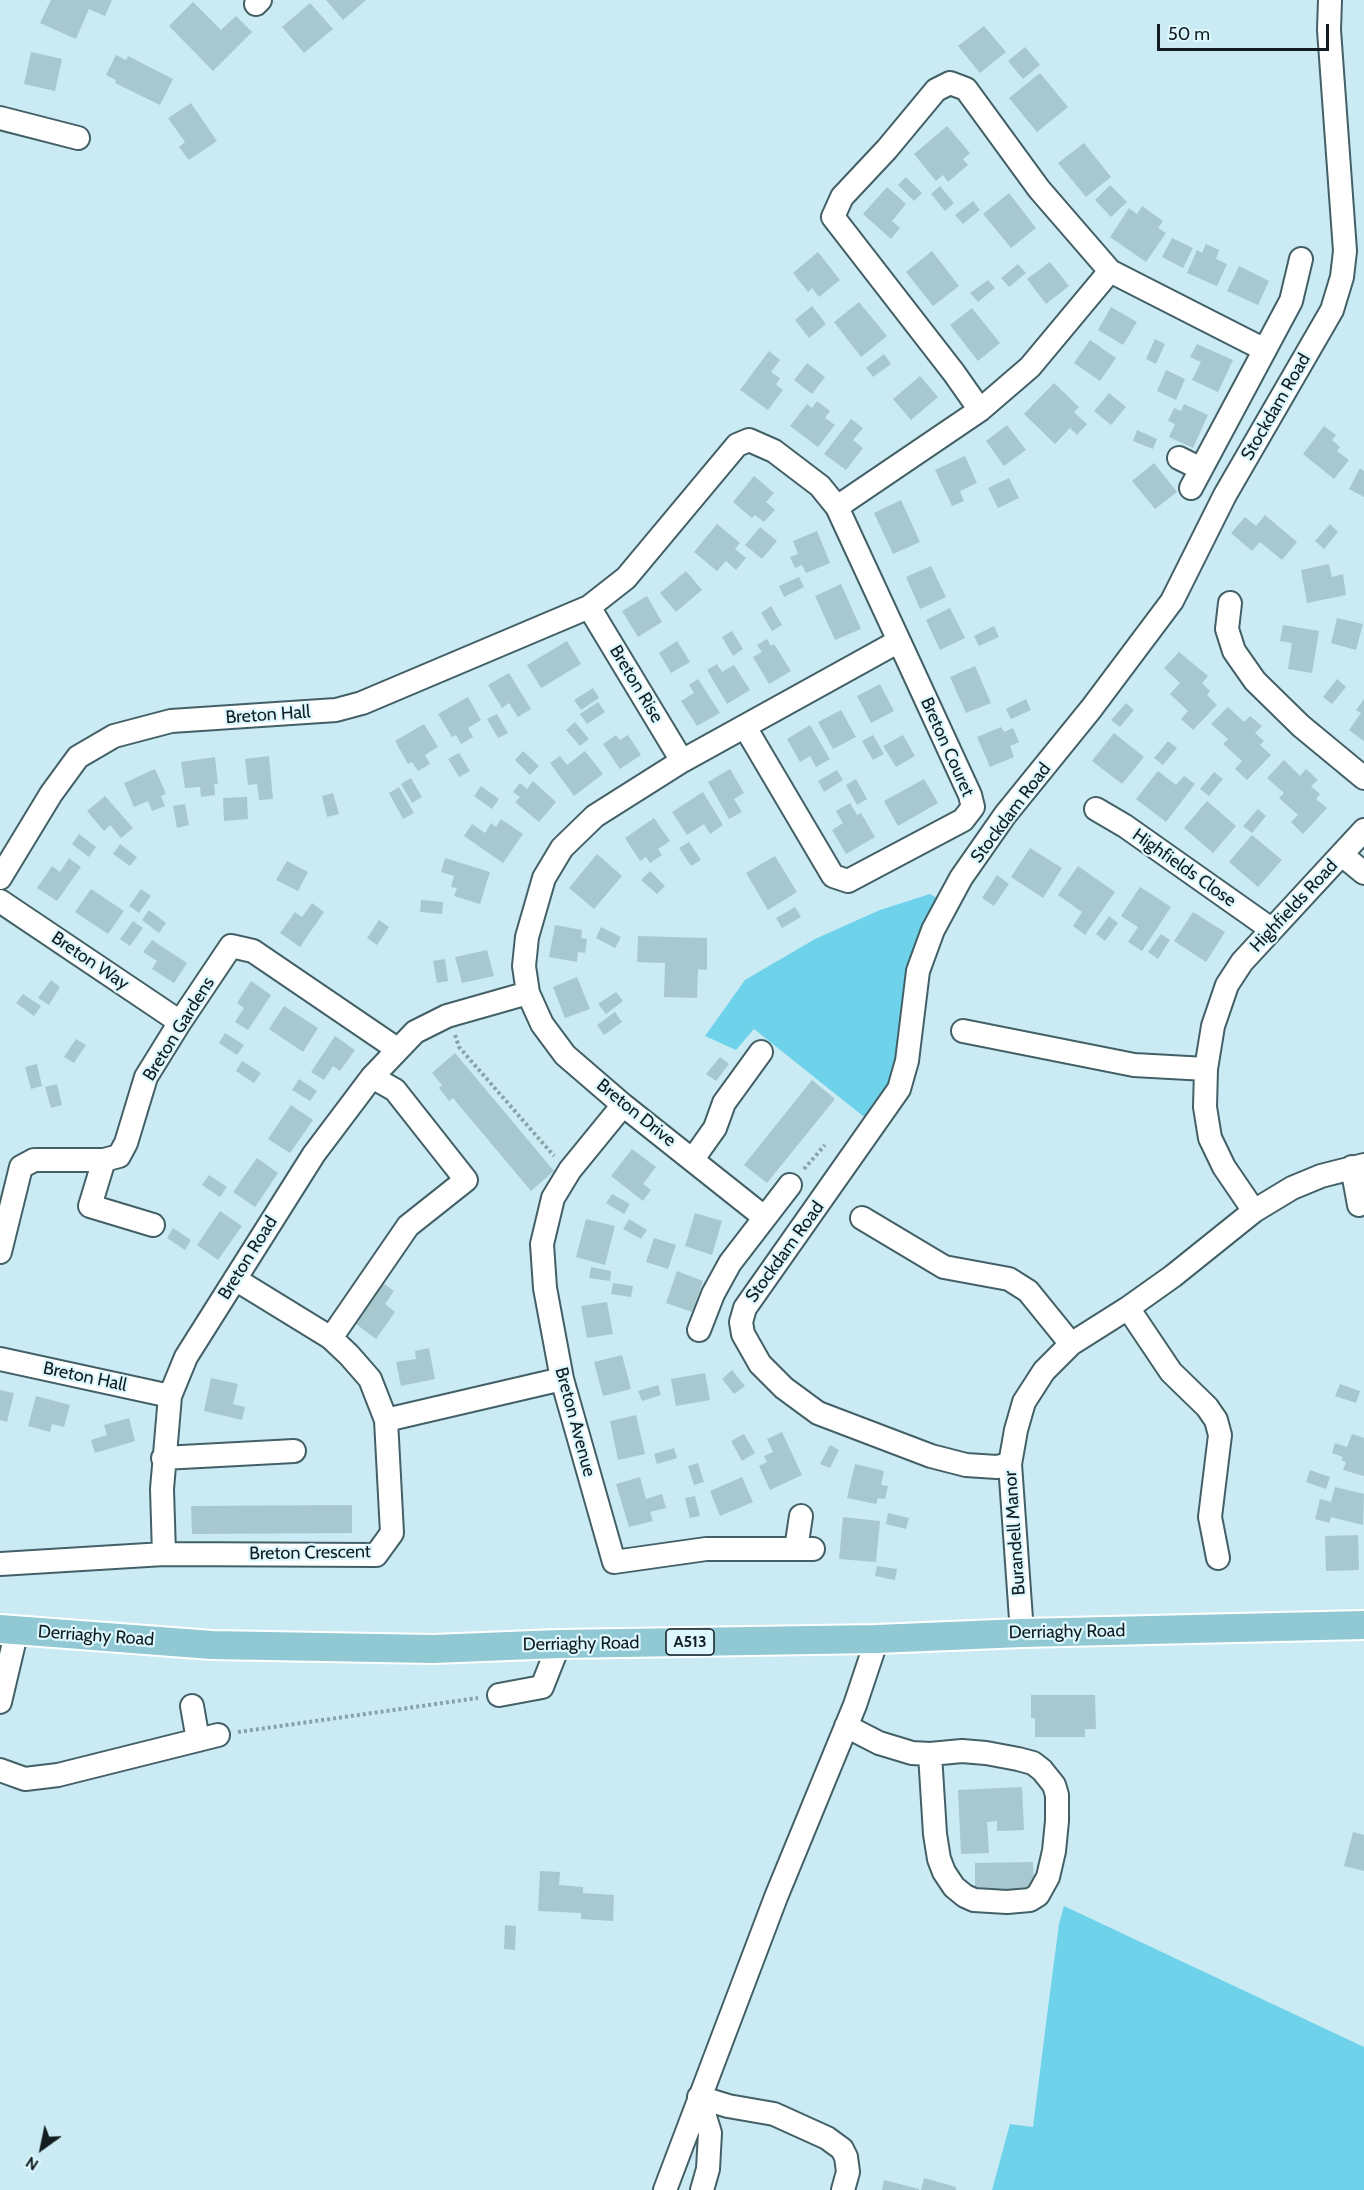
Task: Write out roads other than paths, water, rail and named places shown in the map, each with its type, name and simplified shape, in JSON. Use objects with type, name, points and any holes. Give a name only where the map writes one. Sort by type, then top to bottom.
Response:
[{"type":"main road","name":"Derriaghy Road","points":[[8,1630],[212,1645],[433,1649],[1364,1625]]},
{"type":"street","name":"Stockdam Road","points":[[1010,1464],[986,1467],[931,1456],[818,1413],[784,1388],[760,1364],[743,1334],[741,1322],[745,1308],[899,1089],[908,1061],[918,971],[933,930],[961,879],[1005,815],[1092,709],[1172,601],[1225,495],[1332,310],[1342,277],[1354,250],[1329,30],[1330,0]]},
{"type":"street","points":[[980,410],[833,217],[842,197],[887,149],[936,90],[950,83],[966,89],[1039,189],[1110,271],[1265,350]]},
{"type":"street","points":[[0,118],[78,138]]},
{"type":"street","points":[[1179,458],[1196,479],[1291,301],[1301,259]]},
{"type":"street","points":[[682,761],[899,641],[837,507],[980,410],[1030,367],[1110,271]]},
{"type":"street","name":"Breton Hall","points":[[0,878],[51,794],[78,757],[114,736],[171,721],[336,711],[353,706],[589,607],[626,578],[737,445],[749,440],[774,451],[820,486],[837,507]]},
{"type":"street","points":[[1230,603],[1227,629],[1230,640],[1234,651],[1255,681],[1301,726],[1364,777]]},
{"type":"street","name":"Breton Rise","points":[[589,607],[682,761]]},
{"type":"street","name":"Breton Couret","points":[[745,727],[833,876],[848,880],[963,820],[973,807],[970,795],[899,641]]},
{"type":"street","name":"Breton Drive","points":[[682,761],[595,816],[562,848],[544,878],[526,937],[524,966],[528,993],[542,1024],[565,1055],[623,1105],[764,1217]]},
{"type":"street","name":"Highfields Close","points":[[1096,809],[1125,826],[1271,929]]},
{"type":"street","name":"Highfields Road","points":[[1206,1069],[1212,1026],[1227,985],[1242,962],[1364,830]]},
{"type":"street","points":[[1342,855],[1364,873]]},
{"type":"street","name":"Breton Way","points":[[0,901],[180,1022]]},
{"type":"street","name":"Breton Gardens","points":[[104,1160],[119,1156],[126,1143],[146,1077],[231,946],[253,951],[397,1049]]},
{"type":"street","name":"Breton Road","points":[[164,1554],[163,1458],[170,1396],[186,1357],[314,1154],[372,1077],[415,1032],[447,1016],[528,993]]},
{"type":"street","points":[[963,1031],[1134,1065],[1206,1069],[1205,1107],[1210,1138],[1224,1167],[1254,1211]]},
{"type":"street","points":[[693,1159],[715,1128],[724,1103],[761,1052]]},
{"type":"street","points":[[331,1338],[408,1226],[466,1180],[394,1090],[372,1077]]},
{"type":"street","name":"Breton Avenue","points":[[623,1105],[570,1170],[553,1198],[542,1244],[544,1288],[562,1379],[614,1562],[706,1550],[805,1549],[801,1516]]},
{"type":"street","points":[[0,1252],[21,1167],[34,1160],[104,1160],[90,1206],[153,1225]]},
{"type":"street","name":"Burandell Manor","points":[[1022,1633],[1010,1464],[1024,1402],[1044,1371],[1071,1344],[1128,1308],[1254,1211],[1293,1188],[1321,1176],[1358,1166],[1359,1205]]},
{"type":"street","points":[[699,1330],[713,1294],[730,1263],[790,1185]]},
{"type":"street","points":[[862,1218],[944,1267],[1009,1279],[1028,1291],[1071,1344]]},
{"type":"street","name":"Breton Crescent","points":[[0,1564],[164,1554],[376,1555],[392,1533],[386,1420],[370,1379],[349,1354],[331,1338],[235,1279]]},
{"type":"street","points":[[1128,1308],[1171,1372],[1207,1407],[1216,1420],[1220,1435],[1210,1517],[1218,1558]]},
{"type":"street","name":"Breton Hall","points":[[0,1359],[170,1396]]},
{"type":"street","points":[[386,1420],[562,1379]]},
{"type":"street","points":[[163,1458],[294,1451]]},
{"type":"street","name":"Derriaghy Road","points":[[0,1702],[8,1630]]},
{"type":"street","points":[[664,2190],[776,1896],[846,1726],[877,1639]]},
{"type":"street","points":[[499,1695],[542,1687],[560,1644]]},
{"type":"street","points":[[0,1770],[24,1779],[58,1775],[208,1738],[192,1706]]},
{"type":"street","points":[[846,1726],[895,1749],[930,1754],[962,1751],[1018,1759],[1033,1764],[1049,1778],[1057,1795],[1054,1851],[1048,1877],[1043,1890],[1038,1895],[1030,1900],[1007,1902],[974,1900],[954,1887],[939,1859],[935,1834],[930,1754]]},
{"type":"street","points":[[699,2097],[710,2133],[708,2169],[702,2190]]},
{"type":"street","points":[[699,2097],[728,2106],[774,2114],[827,2138],[842,2149],[846,2157],[848,2172],[843,2190]]}]
